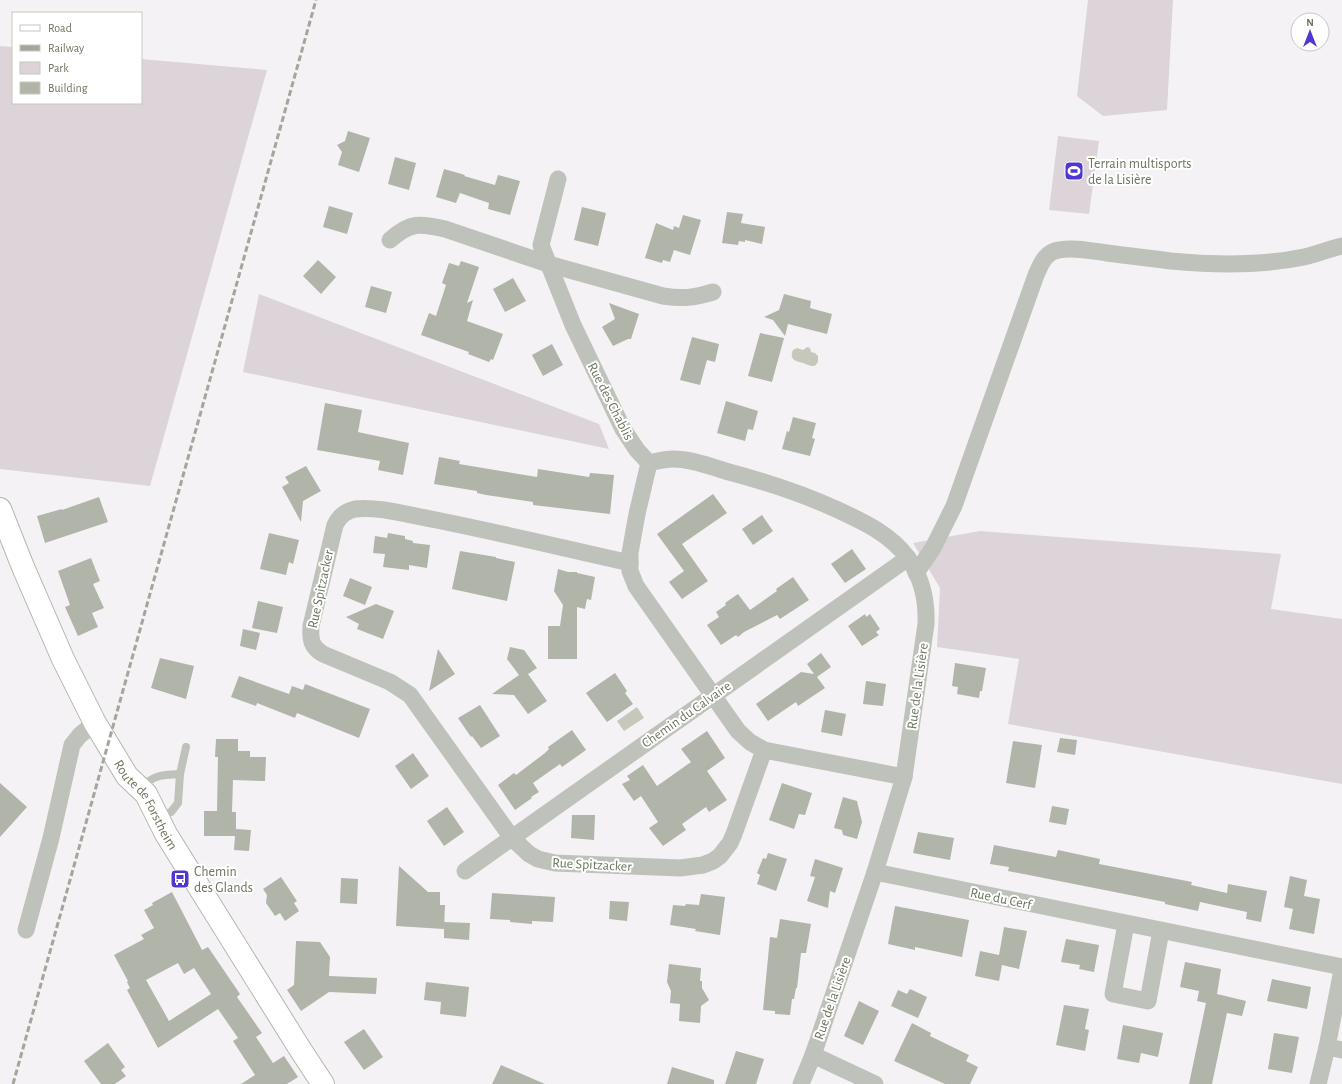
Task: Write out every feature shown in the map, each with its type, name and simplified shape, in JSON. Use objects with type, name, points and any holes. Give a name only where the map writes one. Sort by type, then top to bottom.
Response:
[{"type":"street","name":"Rue des Chablis","points":[[558,179],[541,245],[574,325],[623,429],[637,450],[649,463]]},
{"type":"street","points":[[390,240],[411,226],[432,226],[548,264],[663,296],[693,298],[713,292]]},
{"type":"street","points":[[912,565],[933,548],[954,506],[1036,276],[1047,255],[1054,251],[1072,249],[1173,261],[1246,264],[1304,256],[1342,246]]},
{"type":"street","name":"Rue de la Lisière","points":[[649,463],[674,459],[690,461],[760,480],[811,498],[874,527],[896,545],[912,565],[922,585],[925,597],[926,624],[904,777],[875,872],[813,1055],[801,1084]]},
{"type":"street","points":[[649,463],[637,514],[630,572],[636,586],[738,731],[750,742],[764,750],[904,777]]},
{"type":"street","name":"Route de Forstheim","points":[[0,509],[23,567],[63,659],[95,723],[120,767],[127,776],[146,794],[166,834],[296,1042],[324,1084]]},
{"type":"street","name":"Rue Spitzacker","points":[[630,563],[459,525],[373,509],[348,511],[342,514],[335,525],[311,626],[311,642],[314,647],[323,654],[390,682],[410,695],[512,838],[529,854],[538,859],[556,863],[680,868],[703,865],[713,861],[720,856],[730,843],[764,750]]},
{"type":"street","name":"Chemin du Calvaire","points":[[465,871],[712,696],[912,565]]},
{"type":"street","points":[[26,930],[52,838],[72,745],[80,735],[95,723]]},
{"type":"street","name":"Rue du Cerf","points":[[875,872],[1342,967]]},
{"type":"street","points":[[1126,924],[1113,994],[1148,1000],[1161,931]]},
{"type":"street","points":[[1318,1084],[1335,1049],[1342,970]]},
{"type":"street","points":[[813,1055],[875,1084]]},
{"type":"lane","points":[[158,817],[171,812],[178,803],[180,774],[186,747]]},
{"type":"lane","points":[[140,787],[152,777],[180,774]]},
{"type":"green space","points":[[1088,0],[1173,0],[1167,110],[1103,116],[1077,96]]},
{"type":"green space","points":[[0,46],[12,47],[12,104],[142,104],[142,59],[267,70],[150,486],[0,469]]},
{"type":"green space","name":"Terrain multisports de la Lisière","points":[[1058,136],[1099,141],[1089,214],[1049,210]]},
{"type":"green space","points":[[259,294],[599,424],[609,449],[243,372]]},
{"type":"green space","points":[[980,531],[1281,554],[1271,609],[1342,619],[1342,784],[1008,724],[1019,659],[937,647],[940,588],[913,543]]},
{"type":"shaded area","points":[[807,347],[810,348],[811,352],[818,356],[818,362],[815,366],[811,366],[792,358],[793,350],[797,348],[803,350]]},
{"type":"shaded area","points":[[637,707],[644,718],[624,731],[617,721]]},
{"type":"building","points":[[348,131],[370,138],[359,172],[338,165],[342,152],[337,145],[345,141]]},
{"type":"building","points":[[395,157],[416,163],[409,190],[388,184]]},
{"type":"building","points":[[444,169],[495,185],[498,175],[520,181],[510,215],[488,209],[489,203],[460,193],[456,203],[436,197]]},
{"type":"building","points":[[329,206],[353,213],[347,234],[323,227]]},
{"type":"building","points":[[582,207],[606,213],[598,246],[574,240]]},
{"type":"building","points":[[727,212],[743,214],[741,223],[765,227],[762,244],[745,240],[745,242],[739,241],[738,245],[722,243]]},
{"type":"building","points":[[683,215],[701,220],[690,255],[674,250],[670,262],[663,260],[662,263],[645,258],[656,223],[673,230],[674,226],[679,228]]},
{"type":"building","points":[[318,260],[336,277],[321,294],[303,276]]},
{"type":"building","points":[[461,261],[479,267],[467,303],[473,300],[467,321],[503,334],[493,360],[491,359],[489,362],[468,354],[469,352],[421,335],[429,313],[436,316],[446,285],[442,283],[449,263],[459,266]]},
{"type":"building","points":[[513,278],[526,301],[505,312],[493,289]]},
{"type":"building","points":[[371,286],[392,292],[386,313],[365,307]]},
{"type":"building","points":[[784,294],[811,301],[810,308],[832,314],[827,334],[788,324],[785,336],[773,320],[764,317],[779,310]]},
{"type":"building","points":[[609,303],[639,314],[631,339],[613,346],[602,327],[615,319]]},
{"type":"building","points":[[760,333],[784,338],[772,382],[748,376]]},
{"type":"building","points":[[692,337],[719,344],[715,362],[707,360],[700,385],[680,380]]},
{"type":"building","points":[[552,344],[563,365],[543,376],[532,355]]},
{"type":"building","points":[[726,401],[758,411],[753,430],[748,429],[745,441],[717,433]]},
{"type":"building","points":[[325,403],[362,410],[358,432],[409,443],[403,475],[378,470],[380,461],[317,450]]},
{"type":"building","points":[[793,417],[816,423],[812,438],[815,439],[810,456],[782,449]]},
{"type":"building","points":[[439,457],[460,461],[459,464],[537,477],[538,469],[589,477],[590,473],[614,475],[610,514],[533,505],[533,502],[486,495],[477,493],[477,491],[434,484]]},
{"type":"building","points":[[306,466],[321,491],[303,501],[301,522],[282,487],[289,483],[285,477]]},
{"type":"building","points":[[713,494],[727,513],[682,544],[708,581],[682,599],[669,582],[684,571],[657,534]]},
{"type":"building","points":[[99,497],[108,522],[45,543],[37,516],[62,510]]},
{"type":"building","points":[[762,515],[773,531],[753,545],[742,529]]},
{"type":"building","points":[[269,533],[299,540],[293,564],[289,562],[286,575],[260,569]]},
{"type":"building","points":[[388,533],[405,536],[405,539],[413,541],[413,543],[430,545],[427,568],[409,565],[409,570],[383,567],[385,554],[373,553],[375,536],[387,538]]},
{"type":"building","points":[[852,549],[866,569],[845,583],[831,564]]},
{"type":"building","points":[[460,551],[515,562],[507,601],[452,589]]},
{"type":"building","points":[[91,558],[100,581],[93,584],[104,608],[92,613],[98,627],[78,636],[65,607],[70,605],[58,571]]},
{"type":"building","points":[[558,569],[595,577],[591,600],[587,599],[585,609],[577,607],[577,659],[548,659],[548,626],[560,626],[563,605],[554,591]]},
{"type":"building","points":[[793,577],[809,600],[780,619],[777,615],[744,632],[738,637],[736,635],[721,645],[707,625],[719,617],[716,612],[726,605],[725,603],[738,594],[750,610],[777,591],[776,589]]},
{"type":"building","points":[[350,578],[372,587],[365,605],[343,596]]},
{"type":"building","points":[[258,601],[283,607],[277,633],[252,628]]},
{"type":"building","points":[[376,604],[394,611],[383,639],[357,629],[359,624],[346,617]]},
{"type":"building","points":[[865,614],[866,617],[870,614],[880,629],[876,632],[879,635],[862,646],[848,626]]},
{"type":"building","points":[[243,629],[260,633],[256,650],[240,646]]},
{"type":"building","points":[[510,647],[524,650],[537,668],[528,674],[547,701],[528,714],[514,695],[492,694],[519,675],[507,659]]},
{"type":"building","points":[[438,649],[455,674],[429,691]]},
{"type":"building","points":[[821,653],[831,667],[817,677],[825,688],[798,706],[796,702],[768,721],[756,704],[801,672],[814,674],[807,664]]},
{"type":"building","points":[[160,658],[194,666],[186,699],[151,688]]},
{"type":"building","points":[[955,663],[986,668],[982,691],[980,691],[979,698],[957,694],[958,687],[952,686]]},
{"type":"building","points":[[615,673],[627,691],[625,693],[633,704],[607,722],[586,693]]},
{"type":"building","points":[[239,676],[289,694],[292,686],[303,690],[305,684],[370,709],[359,738],[297,713],[295,718],[257,703],[256,706],[231,697]]},
{"type":"building","points":[[866,681],[886,684],[883,706],[863,704]]},
{"type":"building","points":[[480,705],[500,736],[481,748],[472,736],[471,737],[458,718]]},
{"type":"building","points":[[825,710],[846,714],[842,736],[821,732]]},
{"type":"building","points":[[572,730],[586,750],[562,767],[560,764],[533,783],[539,792],[515,810],[498,785],[514,773],[516,775],[545,753],[549,749],[548,747]]},
{"type":"building","points":[[707,731],[725,758],[707,771],[727,800],[709,812],[706,807],[682,824],[686,830],[663,846],[649,828],[658,822],[641,796],[634,801],[622,784],[630,780],[627,776],[643,765],[657,786],[691,762],[681,749]]},
{"type":"building","points":[[1060,738],[1077,740],[1075,755],[1057,752]]},
{"type":"building","points":[[216,739],[238,739],[238,751],[250,751],[250,757],[266,757],[265,781],[233,780],[232,812],[236,812],[236,829],[251,830],[249,851],[234,850],[235,836],[204,836],[204,811],[217,811],[218,757],[215,757]]},
{"type":"building","points":[[1013,741],[1042,745],[1035,788],[1006,783]]},
{"type":"building","points":[[413,753],[429,776],[411,789],[395,766]]},
{"type":"building","points":[[0,783],[27,807],[0,837]]},
{"type":"building","points":[[782,783],[812,793],[805,815],[799,814],[794,829],[769,820]]},
{"type":"building","points":[[843,797],[857,801],[862,822],[857,839],[843,835],[842,830],[834,828]]},
{"type":"building","points":[[1052,806],[1069,809],[1066,825],[1049,822]]},
{"type":"building","points":[[447,807],[464,832],[444,846],[427,821]]},
{"type":"building","points":[[572,815],[595,815],[594,840],[571,838]]},
{"type":"building","points":[[918,832],[954,838],[950,860],[913,853]]},
{"type":"building","points":[[994,845],[1056,857],[1058,850],[1100,859],[1099,864],[1192,882],[1191,885],[1227,893],[1228,884],[1267,891],[1261,922],[1246,919],[1247,912],[1200,902],[1198,911],[1165,904],[1165,902],[1008,871],[1009,867],[990,864]]},
{"type":"building","points":[[768,853],[787,859],[776,891],[757,884],[760,875],[757,873],[763,858],[766,859]]},
{"type":"building","points":[[815,859],[843,868],[835,893],[830,891],[828,908],[807,901],[815,877],[810,876]]},
{"type":"building","points":[[399,866],[428,892],[440,892],[440,905],[445,905],[444,929],[396,926]]},
{"type":"building","points":[[1290,876],[1307,880],[1304,896],[1320,899],[1314,934],[1289,929],[1293,909],[1284,907]]},
{"type":"building","points":[[281,877],[297,901],[294,903],[299,911],[285,921],[280,913],[275,916],[266,903],[267,895],[263,889]]},
{"type":"building","points":[[341,878],[358,879],[357,904],[340,903]]},
{"type":"building","points":[[172,892],[202,950],[208,947],[240,994],[237,997],[262,1033],[256,1037],[273,1063],[284,1056],[298,1077],[287,1084],[241,1084],[255,1075],[233,1041],[238,1038],[218,1009],[158,1048],[127,990],[130,988],[127,982],[128,981],[114,955],[144,939],[141,935],[154,928],[144,910],[153,905],[152,903]],"holes":[[[178,963],[184,974],[194,968],[211,994],[169,1021],[146,980]]]},
{"type":"building","points":[[492,893],[555,897],[553,922],[532,921],[532,924],[510,922],[510,920],[490,919]]},
{"type":"building","points":[[701,894],[725,897],[720,935],[670,925],[673,905],[699,905]]},
{"type":"building","points":[[610,901],[629,902],[627,921],[609,919]]},
{"type":"building","points":[[895,906],[969,920],[962,957],[915,947],[915,950],[888,944]]},
{"type":"building","points":[[780,919],[811,924],[806,953],[801,953],[797,988],[794,999],[792,999],[790,1015],[775,1014],[775,1011],[763,1010],[770,937],[777,938]]},
{"type":"building","points":[[444,922],[470,923],[469,940],[444,938]]},
{"type":"building","points":[[1004,927],[1027,931],[1019,969],[1002,965],[999,981],[975,976],[980,951],[999,955]]},
{"type":"building","points":[[1066,939],[1099,945],[1094,972],[1079,969],[1080,965],[1061,962]]},
{"type":"building","points":[[296,941],[320,942],[330,957],[329,976],[377,978],[376,994],[329,992],[301,1011],[287,990],[294,985]]},
{"type":"building","points":[[1185,962],[1221,969],[1217,994],[1246,1001],[1242,1016],[1227,1013],[1212,1084],[1189,1084],[1206,1003],[1197,1001],[1199,991],[1180,987]]},
{"type":"building","points":[[669,964],[701,968],[700,981],[702,981],[702,988],[709,1000],[701,1006],[700,1023],[679,1021],[680,1004],[670,1003],[671,991],[667,982]]},
{"type":"building","points":[[1272,979],[1311,987],[1307,1009],[1267,1001]]},
{"type":"building","points":[[426,982],[469,987],[466,1017],[440,1014],[441,1002],[424,1000]]},
{"type":"building","points":[[910,989],[927,997],[918,1018],[891,1006],[898,990],[907,994]]},
{"type":"building","points":[[859,1001],[879,1011],[863,1045],[844,1036]]},
{"type":"building","points":[[1064,1005],[1089,1009],[1085,1029],[1089,1030],[1085,1051],[1056,1045]]},
{"type":"building","points":[[912,1023],[931,1033],[930,1036],[969,1055],[966,1061],[978,1067],[970,1084],[945,1084],[894,1061]]},
{"type":"building","points":[[1123,1025],[1163,1033],[1158,1057],[1141,1053],[1139,1063],[1117,1059]]},
{"type":"building","points":[[364,1029],[383,1057],[364,1070],[344,1042]]},
{"type":"building","points":[[1274,1033],[1299,1037],[1292,1073],[1268,1069]]},
{"type":"building","points":[[108,1043],[125,1067],[121,1070],[126,1076],[115,1084],[101,1084],[84,1061]]},
{"type":"building","points":[[736,1051],[764,1059],[756,1084],[725,1084]]},
{"type":"building","points":[[501,1065],[545,1084],[492,1084]]},
{"type":"building","points":[[672,1067],[714,1080],[714,1084],[667,1084]]},
{"type":"railway","points":[[13,1084],[316,0]]},
{"type":"place","name":"Terrain multisports de la Lisière","points":[[1074,171]]},
{"type":"place","name":"Chemin des Glands","points":[[180,879]]}]
